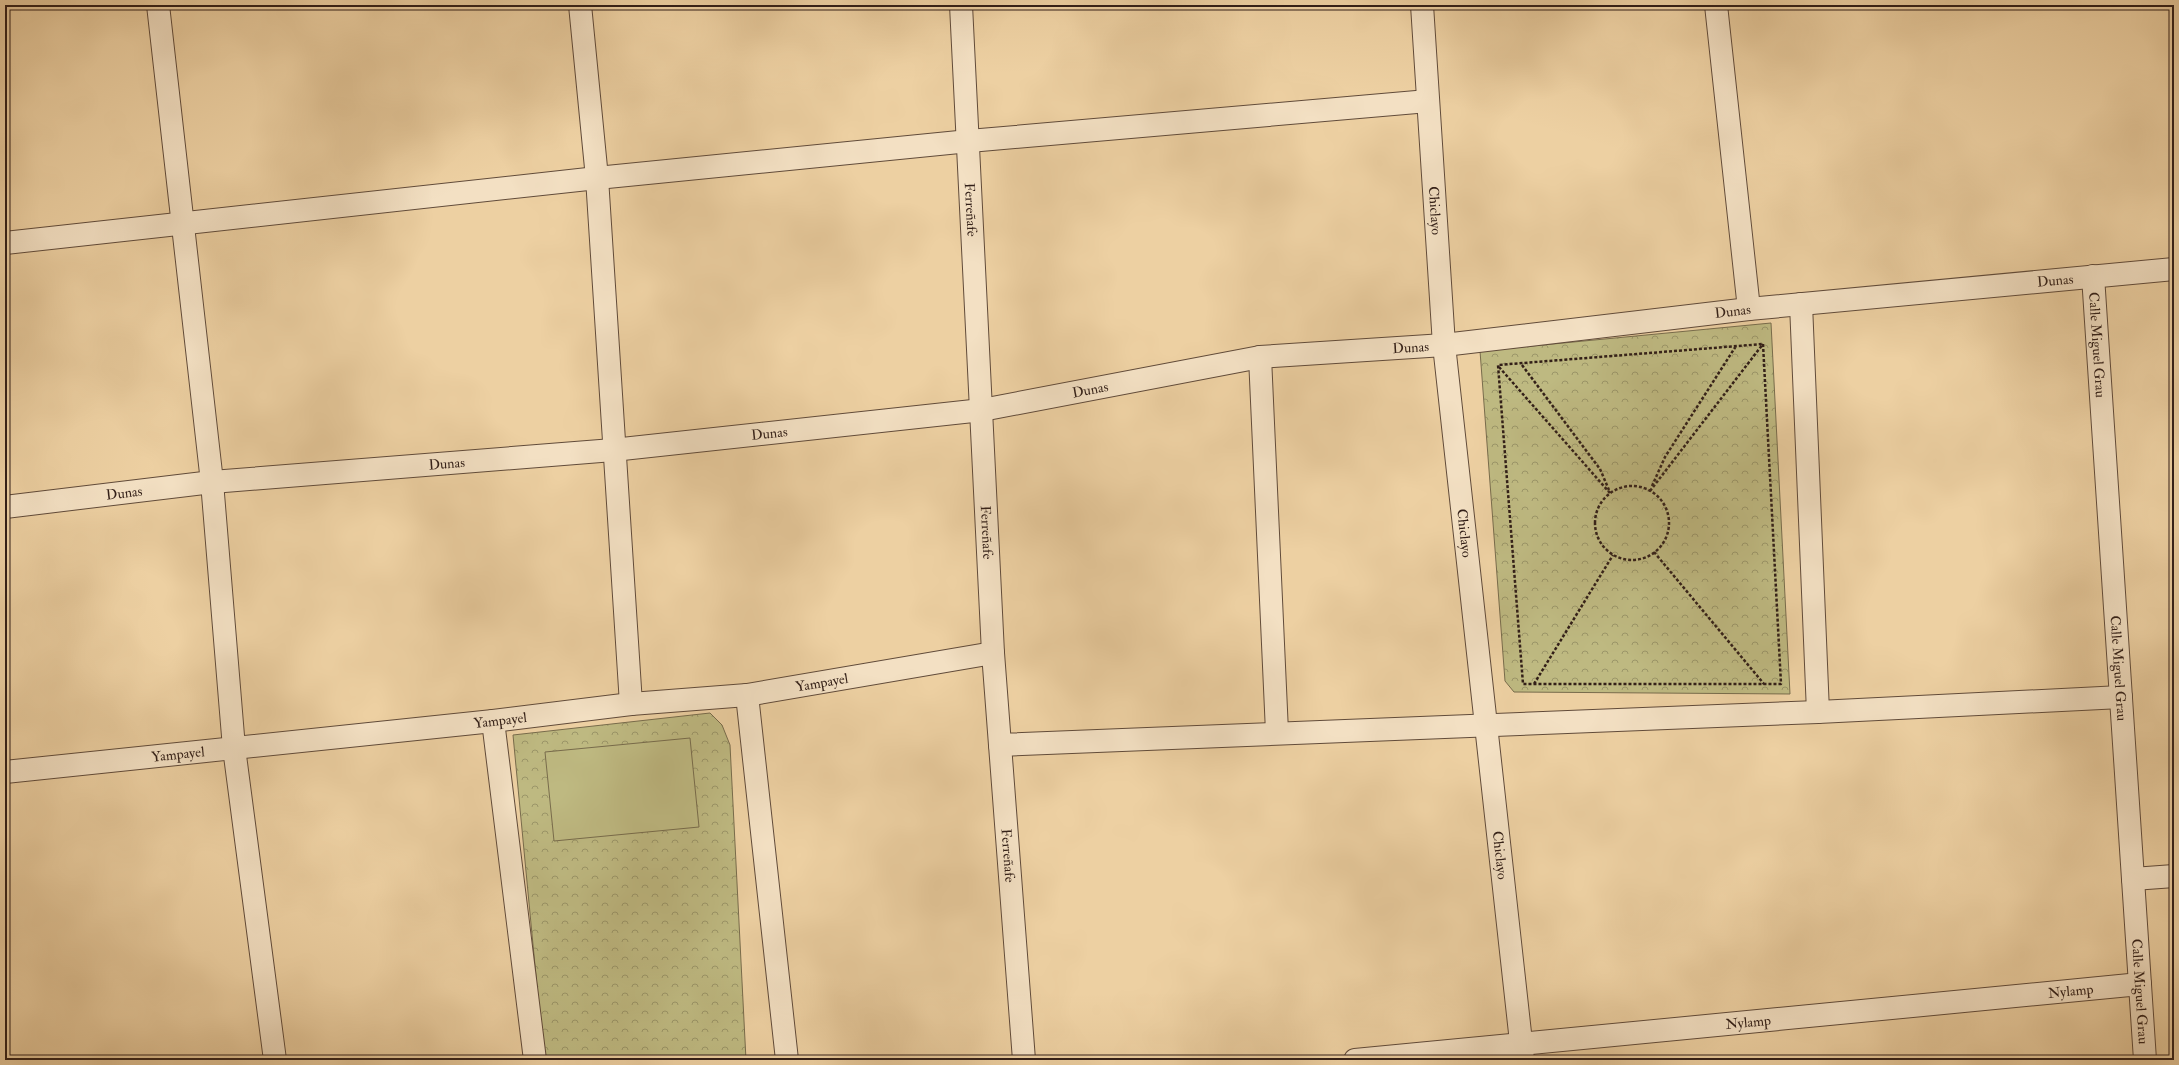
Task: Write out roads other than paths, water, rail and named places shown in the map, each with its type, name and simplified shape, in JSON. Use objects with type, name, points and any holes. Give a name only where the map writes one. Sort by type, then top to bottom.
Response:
[{"type":"street","points":[[158,5],[212,482],[234,748],[275,1060]]},
{"type":"street","points":[[580,5],[597,178],[613,450],[631,704]]},
{"type":"street","name":"Ferreñafe","points":[[961,5],[969,141],[993,653],[1024,1060]]},
{"type":"street","name":"Chiclayo","points":[[1422,5],[1444,345],[1484,725],[1522,1052]]},
{"type":"street","points":[[1716,5],[1749,309]]},
{"type":"street","points":[[5,243],[183,225],[597,178],[969,141],[1428,101]]},
{"type":"street","name":"Dunas","points":[[5,507],[212,482],[613,450],[982,410],[1260,357],[1444,345],[1749,309],[2174,269]]},
{"type":"street","name":"Calle Miguel Grau","points":[[2093,276],[2145,1060]]},
{"type":"street","points":[[1801,304],[1818,712]]},
{"type":"street","points":[[1260,357],[1277,732]]},
{"type":"street","name":"Yampayel","points":[[5,772],[493,721],[631,704],[747,695],[993,653]]},
{"type":"street","points":[[747,695],[787,1060]]},
{"type":"street","points":[[1000,745],[1277,732],[1818,712],[2121,697]]},
{"type":"street","points":[[493,721],[535,1060]]},
{"type":"street","points":[[2133,879],[2174,876]]},
{"type":"street","name":"Nylamp","points":[[1355,1060],[1522,1052],[2140,984]]}]
